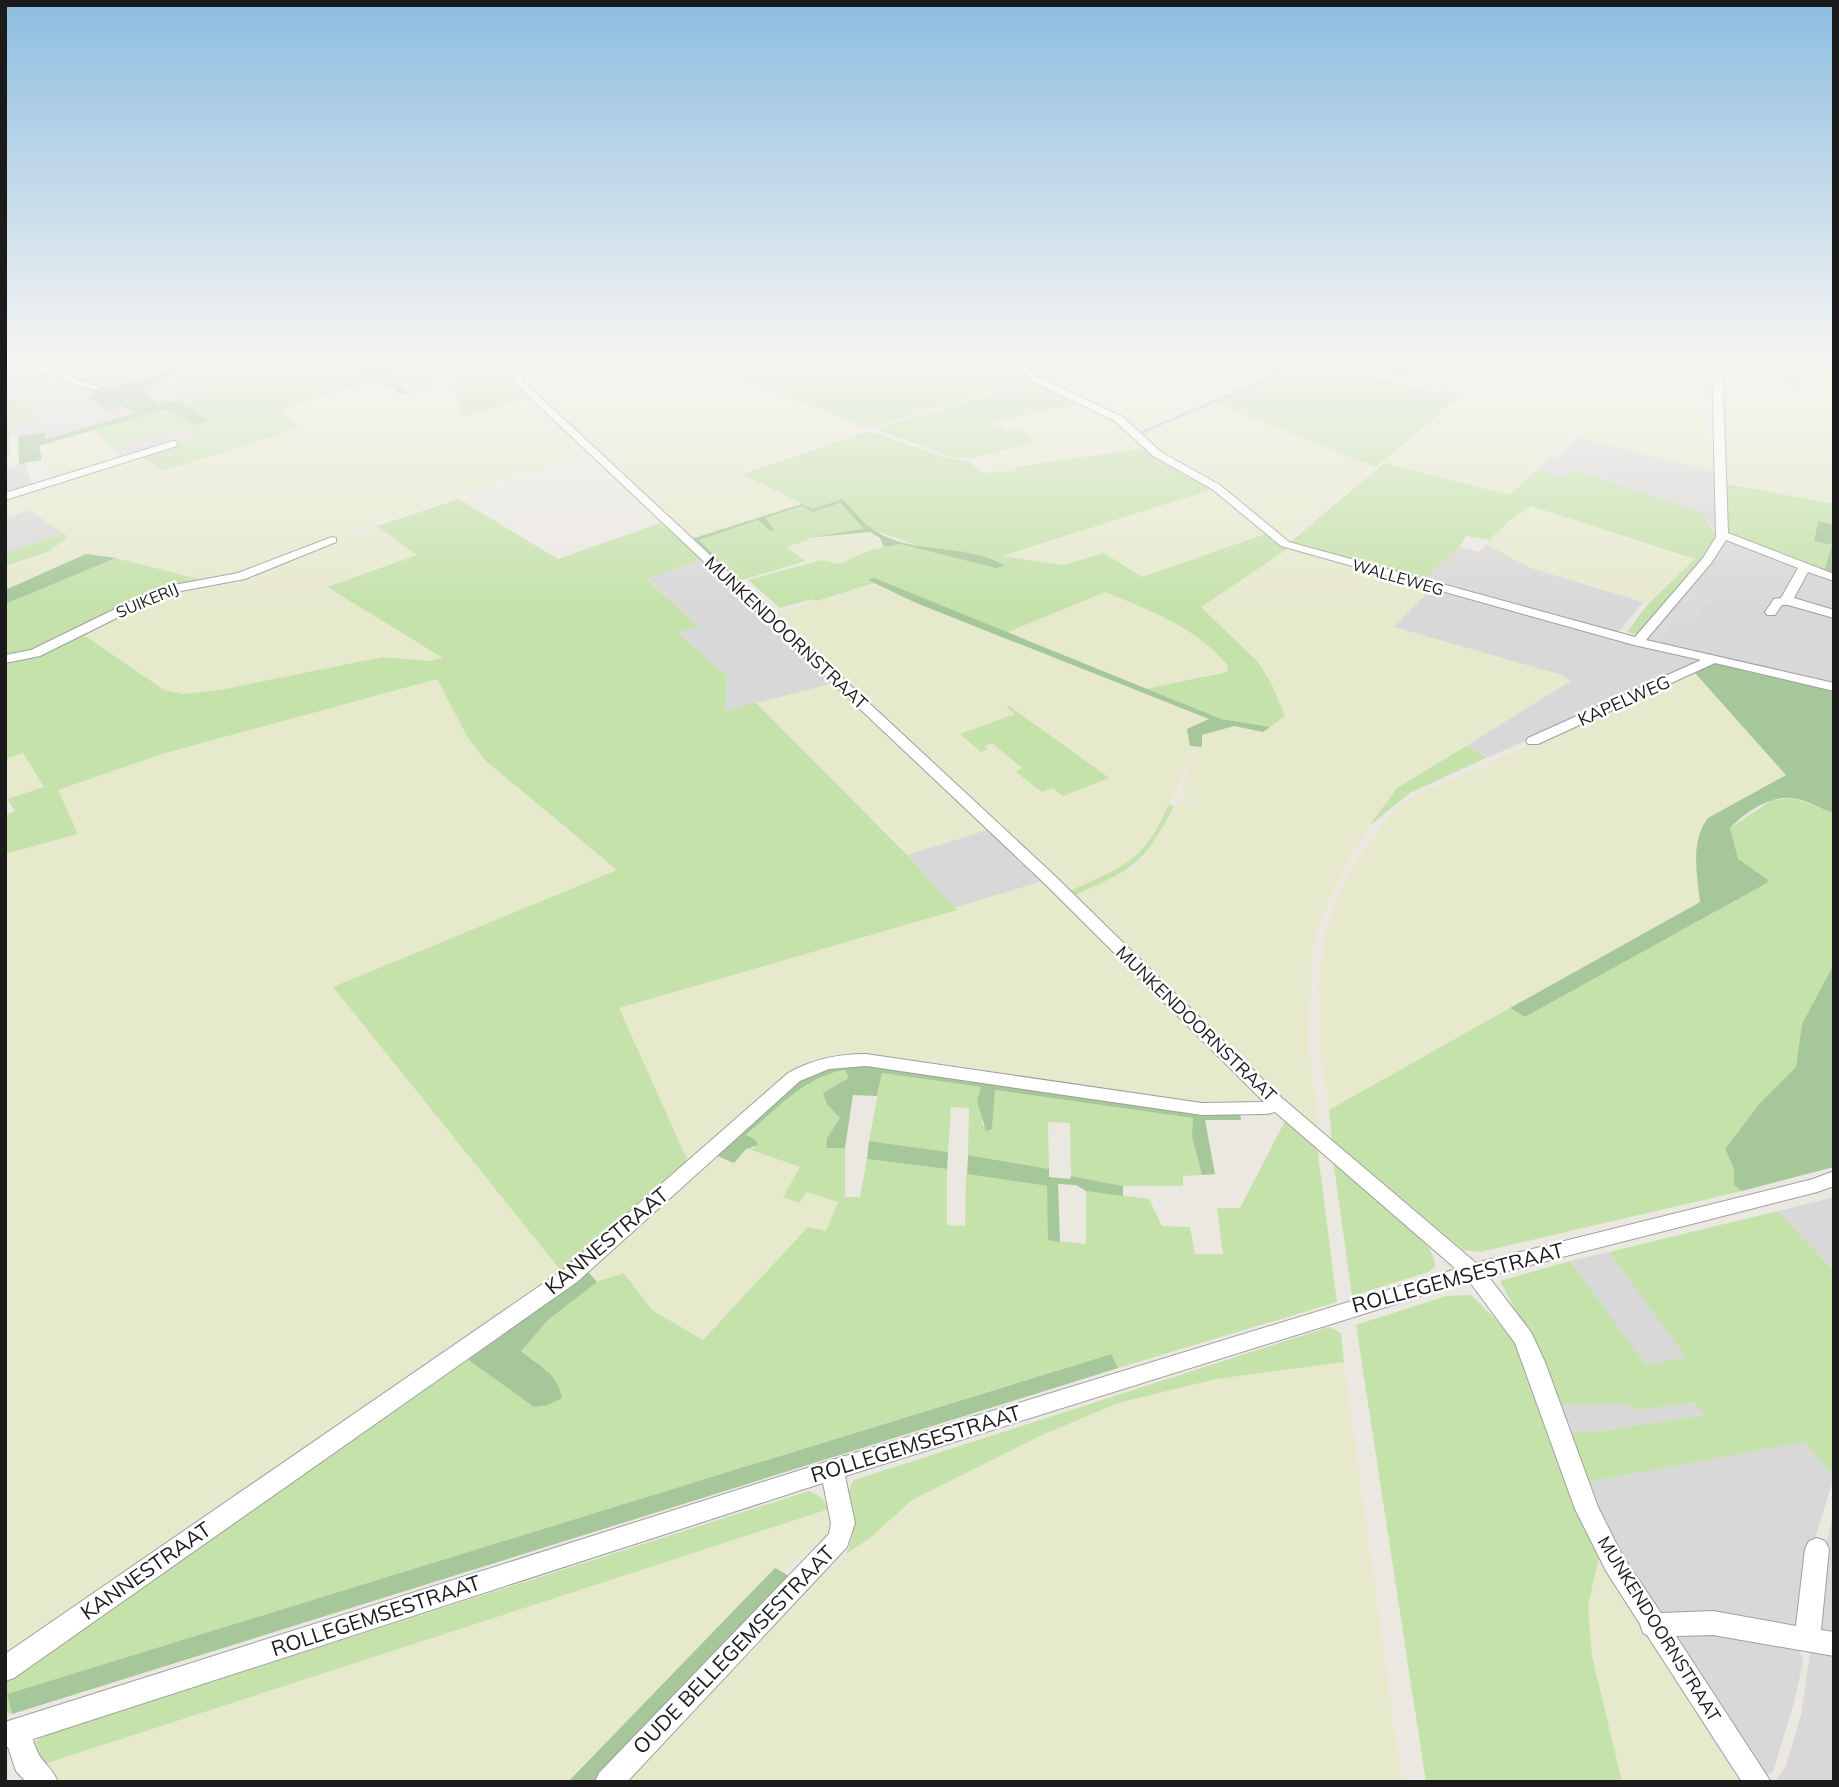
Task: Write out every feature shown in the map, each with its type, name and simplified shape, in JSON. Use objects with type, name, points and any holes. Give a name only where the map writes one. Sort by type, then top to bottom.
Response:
[{"type":"street","name":"MUNKENDOORNSTRAAT","points":[[581,440],[1048,878],[1276,1103],[1473,1272],[1522,1338],[1534,1362],[1587,1509],[1614,1563],[1652,1625],[1758,1782]]},
{"type":"street","name":"WALLEWEG","points":[[1142,440],[1157,454],[1216,487],[1285,544],[1638,642],[1834,687]]},
{"type":"street","points":[[1638,642],[1705,563],[1722,535],[1719,440]]},
{"type":"street","points":[[5,497],[173,444]]},
{"type":"street","points":[[1722,535],[1834,578]]},
{"type":"street","name":"SUIKERIJ","points":[[5,659],[35,653],[162,591],[241,576],[332,540]]},
{"type":"street","points":[[1789,601],[1787,599],[1805,567]]},
{"type":"street","points":[[1771,612],[1778,602],[1789,601],[1834,614]]},
{"type":"street","name":"KAPELWEG","points":[[1533,741],[1714,659]]},
{"type":"street","name":"KANNESTRAAT","points":[[5,1670],[570,1276],[784,1086],[809,1068],[830,1061],[866,1060],[1202,1109],[1267,1108],[1276,1103]]},
{"type":"street","name":"ROLLEGEMSESTRAAT","points":[[12,1733],[832,1470],[1473,1272],[1817,1185],[1834,1178]]},
{"type":"street","name":"OUDE BELLEGEMSESTRAAT","points":[[608,1782],[839,1539],[842,1523],[832,1470]]},
{"type":"street","points":[[1807,1641],[1817,1549]]},
{"type":"street","points":[[1652,1625],[1713,1623],[1834,1644]]},
{"type":"street","points":[[12,1733],[26,1762],[45,1782]]},
{"type":"shaded area","points":[[139,440],[185,440],[122,459],[111,447]]},
{"type":"shaded area","points":[[1576,440],[1588,440],[1716,472],[1716,532],[1705,519],[1536,471],[1552,456],[1558,458]]},
{"type":"shaded area","points":[[25,463],[34,488],[5,496],[5,469]]},
{"type":"shaded area","points":[[30,510],[63,533],[5,553],[5,518]]},
{"type":"shaded area","points":[[1730,541],[1794,565],[1799,571],[1780,603],[1834,616],[1834,684],[1656,643],[1683,590],[1724,542]]},
{"type":"shaded area","points":[[1487,544],[1528,567],[1643,602],[1617,634],[1422,581],[1460,547],[1479,552]]},
{"type":"shaded area","points":[[703,559],[835,683],[725,712],[727,676],[678,633],[697,625],[647,578]]},
{"type":"shaded area","points":[[1807,572],[1834,580],[1834,611],[1791,599]]},
{"type":"shaded area","points":[[1432,588],[1603,636],[1709,661],[1489,757],[1466,746],[1570,680],[1394,627]]},
{"type":"shaded area","points":[[1683,590],[1712,598],[1688,627],[1672,623],[1656,643],[1642,639]]},
{"type":"shaded area","points":[[990,829],[1043,881],[957,910],[907,855]]},
{"type":"shaded area","points":[[1834,1197],[1834,1271],[1778,1211]]},
{"type":"shaded area","points":[[1609,1252],[1687,1357],[1646,1365],[1570,1261]]},
{"type":"shaded area","points":[[1697,1403],[1705,1415],[1602,1431],[1566,1432],[1557,1405],[1628,1404],[1631,1410]]},
{"type":"shaded area","points":[[1804,1442],[1834,1477],[1816,1535],[1802,1629],[1659,1619],[1606,1530],[1583,1483]]},
{"type":"shaded area","points":[[1834,1507],[1834,1639],[1814,1637],[1821,1573]]},
{"type":"shaded area","points":[[1662,1626],[1797,1641],[1803,1661],[1795,1699],[1773,1772],[1765,1775]]},
{"type":"shaded area","points":[[1811,1646],[1834,1649],[1834,1782],[1774,1782],[1786,1766],[1801,1715]]},
{"type":"green space","points":[[5,440],[11,440],[11,454],[5,455]]},
{"type":"green space","points":[[18,440],[58,440],[39,446],[42,460],[19,464]]},
{"type":"green space","points":[[56,440],[105,440],[122,459],[52,482],[38,446]]},
{"type":"green space","points":[[105,440],[139,440],[111,447]]},
{"type":"green space","points":[[187,440],[261,440],[163,471],[140,456]]},
{"type":"green space","points":[[260,440],[577,440],[591,453],[370,525],[242,574],[203,580],[111,556],[86,554],[5,590],[5,566],[50,551],[68,537],[30,510],[5,518],[5,498],[140,456],[163,471]]},
{"type":"green space","points":[[586,440],[835,440],[725,477],[647,498]]},
{"type":"green space","points":[[841,440],[896,440],[947,458],[969,461],[982,473],[1017,471],[1015,467],[1145,448],[1213,489],[1002,556],[1063,565],[1104,553],[1142,577],[1265,534],[1289,548],[1201,607],[1258,662],[1272,685],[1285,716],[1270,727],[1221,719],[1145,689],[1227,672],[1228,666],[1216,652],[1187,630],[1156,613],[1105,592],[1006,633],[869,580],[874,583],[816,601],[812,599],[780,608],[748,580],[821,560],[839,564],[870,550],[900,544],[931,550],[873,530],[842,500],[813,509],[742,474]]},
{"type":"green space","points":[[907,440],[1035,441],[974,458],[955,458]]},
{"type":"green space","points":[[1033,440],[1137,440],[1145,448],[1015,466],[1017,471],[999,472],[978,457]]},
{"type":"green space","points":[[1146,440],[1150,440],[1161,455]]},
{"type":"green space","points":[[1149,440],[1309,440],[1376,467],[1285,541],[1163,454]]},
{"type":"green space","points":[[1309,440],[1408,440],[1376,467]]},
{"type":"green space","points":[[1412,440],[1569,440],[1510,495],[1384,463]]},
{"type":"green space","points":[[1588,440],[1706,440],[1706,443],[1715,445],[1716,472]]},
{"type":"green space","points":[[1721,440],[1834,440],[1834,504],[1722,483]]},
{"type":"green space","points":[[1384,463],[1510,495],[1536,471],[1566,478],[1575,470],[1705,514],[1706,521],[1717,535],[1713,548],[1638,635],[1627,632],[1649,603],[1695,559],[1531,506],[1489,540],[1466,536],[1460,547],[1422,581],[1289,543]]},
{"type":"green space","points":[[742,474],[802,504],[691,539],[650,500]]},
{"type":"green space","points":[[1722,483],[1834,504],[1834,525],[1818,522],[1814,540],[1832,545],[1824,571],[1730,534],[1726,530]]},
{"type":"green space","points":[[1213,489],[1265,534],[1142,577],[1104,553],[1063,565],[1000,556]]},
{"type":"green space","points":[[459,499],[558,559],[660,523],[703,559],[647,579],[698,626],[678,633],[727,676],[725,711],[756,703],[907,855],[957,910],[619,1008],[689,1164],[562,1272],[333,987],[617,870],[486,761],[468,738],[437,679],[162,754],[58,790],[78,834],[5,854],[5,815],[15,811],[7,799],[44,787],[23,753],[5,759],[5,661],[81,633],[164,690],[183,694],[220,690],[383,657],[428,661],[443,658],[327,587],[417,555],[377,526]]},
{"type":"green space","points":[[842,499],[870,527],[889,538],[974,554],[1005,566],[996,568],[900,544],[884,547],[880,538],[870,532],[806,538],[864,529],[840,503],[813,512],[802,506],[765,518],[775,530],[770,531],[758,520],[699,540],[718,559],[713,560],[691,539],[802,504],[813,509]]},
{"type":"green space","points":[[840,503],[865,530],[807,538],[809,540],[786,547],[806,561],[742,580],[737,580],[717,564],[698,540],[758,520],[770,531],[775,529],[764,518],[802,506],[813,512]]},
{"type":"green space","points":[[1531,506],[1695,559],[1649,603],[1528,567],[1487,544],[1490,537]]},
{"type":"green space","points":[[1818,521],[1834,525],[1834,575],[1824,571],[1832,545],[1814,541]]},
{"type":"green space","points":[[377,526],[418,555],[327,588],[444,658],[428,661],[383,657],[220,690],[183,694],[164,690],[81,633],[163,591],[218,582]]},
{"type":"green space","points":[[870,532],[880,539],[884,547],[839,564],[821,560],[809,563],[785,547],[832,534],[847,533],[851,536]]},
{"type":"green space","points":[[63,533],[68,537],[50,551],[5,566],[5,553]]},
{"type":"green space","points":[[1289,548],[1432,588],[1394,627],[1562,675],[1571,681],[1397,788],[1352,852],[1319,924],[1311,960],[1309,1050],[1319,1124],[1313,1126],[1074,896],[1131,869],[1145,857],[1174,806],[1178,807],[1181,801],[1213,803],[1179,797],[1202,735],[1234,726],[1263,732],[1234,638],[1201,606]]},
{"type":"green space","points":[[86,554],[116,558],[5,604],[5,590]]},
{"type":"green space","points":[[116,558],[203,580],[152,594],[55,641],[31,651],[5,657],[5,604]]},
{"type":"green space","points":[[874,578],[1221,719],[1270,727],[1263,732],[1234,726],[1202,735],[1202,747],[1190,746],[1187,729],[1209,719],[916,603],[868,580]]},
{"type":"green space","points":[[874,583],[916,603],[1210,720],[1190,746],[1196,746],[1161,824],[1138,856],[1122,868],[1070,891],[773,614]],"holes":[[[1016,714],[1042,792],[1017,771],[1023,769],[992,743],[984,746]]]},
{"type":"green space","points":[[1105,592],[1188,630],[1212,646],[1229,670],[1145,689],[1006,633]]},
{"type":"green space","points":[[1718,662],[1834,690],[1834,813],[1793,798],[1776,799],[1750,811],[1730,828],[1738,859],[1769,880],[1767,883],[1525,1017],[1510,1008],[1700,902],[1696,869],[1697,847],[1702,827],[1708,818],[1786,775],[1695,673]]},
{"type":"green space","points":[[1695,673],[1786,775],[1708,818],[1696,857],[1700,901],[1329,1110],[1320,1052],[1318,986],[1325,934],[1337,898],[1354,864],[1392,813],[1410,798]]},
{"type":"green space","points":[[437,679],[468,738],[527,796],[617,870],[334,987],[562,1272],[5,1663],[5,854],[78,834],[58,790],[162,754]]},
{"type":"green space","points":[[835,683],[990,829],[907,855],[756,703]]},
{"type":"green space","points":[[1009,706],[1109,778],[1063,796],[1052,788],[1042,792],[1016,772],[1022,768],[992,743],[984,746],[988,749],[981,752],[960,734],[1015,714],[1006,707]]},
{"type":"green space","points":[[1466,746],[1488,757],[1410,793],[1369,826],[1397,788]]},
{"type":"green space","points":[[23,753],[44,787],[5,800],[5,759]]},
{"type":"green space","points":[[1793,798],[1834,813],[1834,964],[1802,1024],[1796,1067],[1760,1103],[1725,1149],[1734,1169],[1734,1185],[1742,1191],[1480,1252],[1463,1250],[1332,1140],[1329,1110],[1510,1008],[1525,1017],[1767,883],[1769,879],[1737,859],[1730,828],[1772,800]]},
{"type":"green space","points":[[1168,805],[1174,806],[1153,842],[1135,863],[1074,896],[1070,891],[1104,876],[1141,851],[1160,824]]},
{"type":"green space","points":[[1043,881],[1263,1099],[1260,1103],[1197,1104],[978,1070],[838,1054],[822,1057],[799,1068],[689,1164],[618,1008]]},
{"type":"green space","points":[[1834,964],[1834,1167],[1742,1191],[1734,1185],[1734,1169],[1725,1149],[1760,1103],[1796,1067],[1802,1024]]},
{"type":"green space","points":[[856,1062],[1240,1113],[1241,1120],[1205,1120],[1215,1174],[1202,1175],[1192,1137],[1193,1118],[995,1090],[992,1129],[986,1131],[977,1101],[981,1087],[882,1073],[877,1096],[853,1095],[845,1148],[826,1148],[827,1138],[840,1118],[827,1104],[823,1093],[849,1078],[845,1070],[817,1079],[780,1105],[746,1135],[756,1140],[758,1145],[746,1149],[734,1163],[713,1154],[811,1071]]},
{"type":"green space","points":[[846,1070],[850,1078],[840,1084],[840,1118],[826,1148],[845,1148],[845,1197],[860,1197],[867,1159],[947,1169],[947,1225],[965,1226],[966,1174],[1047,1186],[1049,1240],[1086,1244],[1086,1191],[1149,1199],[1162,1226],[1190,1227],[1195,1254],[1223,1254],[1217,1208],[1240,1208],[1285,1121],[1317,1146],[1337,1302],[1118,1368],[1110,1354],[7,1694],[12,1714],[5,1713],[5,1674],[463,1356],[549,1371],[521,1351],[549,1319],[593,1283],[624,1273],[652,1310],[703,1340],[808,1227],[826,1231],[838,1202],[807,1192],[799,1203],[783,1197],[800,1167],[746,1148],[756,1148],[746,1136],[804,1086],[831,1073]]},
{"type":"green space","points":[[882,1073],[981,1087],[982,1124],[992,1129],[994,1090],[1194,1118],[1192,1137],[1202,1175],[1183,1176],[1183,1186],[1123,1186],[1071,1176],[1070,1123],[1048,1122],[1049,1169],[968,1155],[969,1108],[951,1107],[948,1152],[869,1141]]},
{"type":"green space","points":[[869,1141],[948,1152],[947,1169],[867,1159]]},
{"type":"green space","points":[[746,1148],[800,1167],[783,1197],[807,1192],[838,1202],[826,1231],[808,1227],[703,1340],[652,1310],[624,1273],[597,1282],[584,1267],[713,1154]]},
{"type":"green space","points":[[968,1155],[1049,1169],[1049,1177],[1070,1179],[1071,1176],[1123,1186],[1123,1196],[1086,1191],[1076,1185],[1058,1184],[1060,1242],[1048,1240],[1047,1186],[967,1174]]},
{"type":"green space","points":[[1333,1159],[1410,1225],[1433,1255],[1435,1267],[1428,1272],[1352,1296]]},
{"type":"green space","points":[[1778,1211],[1834,1271],[1834,1477],[1804,1442],[1583,1483],[1566,1432],[1602,1431],[1705,1415],[1696,1403],[1631,1410],[1628,1404],[1557,1405],[1534,1345],[1500,1281],[1570,1261],[1646,1365],[1686,1357],[1609,1252]]},
{"type":"green space","points":[[584,1267],[597,1282],[549,1319],[521,1351],[552,1376],[562,1398],[548,1405],[534,1407],[463,1356]]},
{"type":"green space","points":[[1471,1295],[1509,1332],[1526,1360],[1599,1556],[1588,1606],[1592,1656],[1622,1782],[1426,1782],[1356,1325],[1446,1296]]},
{"type":"green space","points":[[1329,1327],[1341,1333],[1344,1362],[1216,1379],[1118,1403],[1042,1435],[912,1500],[870,1538],[846,1554],[852,1539],[848,1495],[854,1480]]},
{"type":"green space","points":[[1111,1354],[1118,1368],[12,1714],[7,1694]]},
{"type":"green space","points":[[1344,1362],[1402,1782],[626,1782],[806,1591],[912,1500],[1042,1435],[1118,1403],[1216,1379]]},
{"type":"green space","points":[[809,1491],[822,1498],[829,1509],[41,1765],[36,1742],[42,1736]]},
{"type":"green space","points":[[829,1509],[830,1524],[826,1536],[782,1572],[775,1568],[568,1782],[57,1782],[41,1765]]},
{"type":"green space","points":[[1599,1556],[1742,1782],[1622,1782],[1592,1656],[1588,1606]]},
{"type":"green space","points":[[775,1568],[791,1577],[596,1782],[568,1782]]}]
